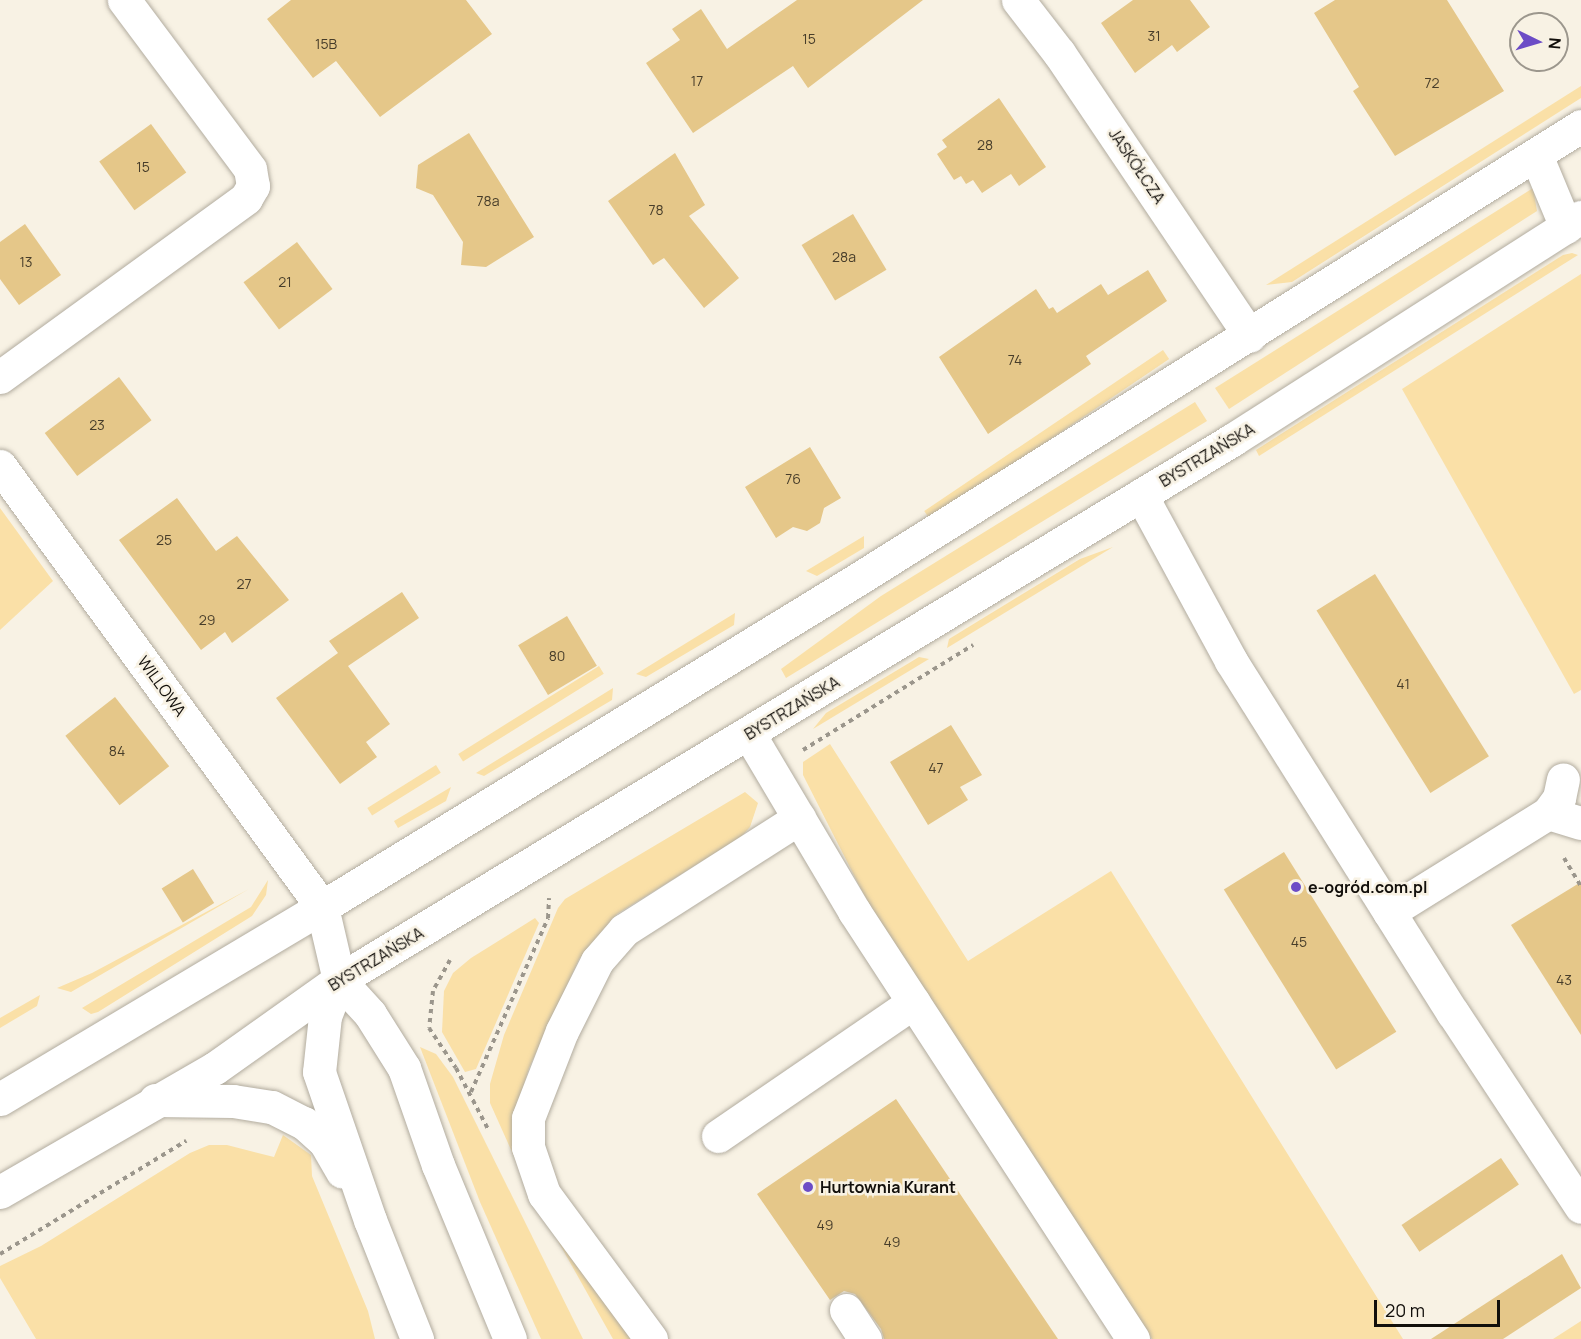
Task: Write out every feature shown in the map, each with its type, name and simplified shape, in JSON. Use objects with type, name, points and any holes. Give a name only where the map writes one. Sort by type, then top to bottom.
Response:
[{"type":"main road","points":[[0,377],[246,198],[252,186],[250,170],[124,0]]},
{"type":"main road","name":"JASKÓŁCZA","points":[[1018,0],[1059,52],[1250,336]]},
{"type":"main road","points":[[0,1098],[322,907],[1250,336],[1581,126]]},
{"type":"main road","points":[[1536,155],[1574,222]]},
{"type":"main road","name":"BYSTRZAŃSKA","points":[[0,1192],[154,1100],[214,1068],[339,980],[1141,495],[1574,222]]},
{"type":"main road","name":"WILLOWA","points":[[0,466],[322,907]]},
{"type":"main road","points":[[1141,495],[1231,661],[1389,912],[1581,1207]]},
{"type":"main road","points":[[749,734],[914,1002],[1133,1339]]},
{"type":"main road","points":[[1389,912],[1548,813],[1559,798],[1563,779]]},
{"type":"main road","points":[[1548,813],[1581,822]]},
{"type":"main road","points":[[651,1339],[544,1194],[528,1147],[528,1118],[562,1031],[597,961],[624,930],[799,818]]},
{"type":"main road","points":[[322,907],[339,980],[370,1014],[404,1068],[438,1165],[510,1339]]},
{"type":"main road","points":[[339,980],[325,1016],[319,1072],[370,1220],[417,1339]]},
{"type":"main road","points":[[718,1136],[914,1002]]},
{"type":"main road","points":[[154,1100],[233,1101],[272,1107],[304,1123],[325,1142],[370,1220]]},
{"type":"main road","points":[[846,1310],[865,1339]]},
{"type":"path","points":[[471,1093],[548,918],[549,898]]},
{"type":"path","points":[[0,1254],[190,1139]]},
{"type":"shaded area","points":[[1581,86],[1581,98],[1292,282],[1266,285]]},
{"type":"shaded area","points":[[1533,188],[1537,211],[1229,409],[1215,388]]},
{"type":"shaded area","points":[[1572,253],[1578,255],[1259,456],[1256,450],[1563,255]]},
{"type":"shaded area","points":[[1581,274],[1581,690],[1574,694],[1402,389]]},
{"type":"shaded area","points":[[1163,350],[1169,359],[930,520],[924,511]]},
{"type":"shaded area","points":[[1195,402],[1207,421],[786,678],[781,669],[881,596]]},
{"type":"shaded area","points":[[0,508],[53,581],[0,630]]},
{"type":"shaded area","points":[[864,536],[864,548],[817,576],[806,571]]},
{"type":"shaded area","points":[[1113,547],[947,648],[949,639],[1080,559]]},
{"type":"shaded area","points":[[735,613],[734,625],[646,677],[636,674]]},
{"type":"shaded area","points":[[919,657],[929,659],[813,729],[826,713]]},
{"type":"shaded area","points":[[599,666],[604,674],[463,762],[458,754]]},
{"type":"shaded area","points":[[613,688],[612,700],[484,776],[476,773]]},
{"type":"shaded area","points":[[830,744],[968,961],[1111,871],[1403,1339],[1152,1339],[867,901],[803,775],[803,762]]},
{"type":"shaded area","points":[[436,765],[441,773],[372,816],[367,808]]},
{"type":"shaded area","points":[[451,787],[446,801],[398,828],[394,821]]},
{"type":"shaded area","points":[[745,792],[758,803],[750,827],[741,837],[617,914],[579,959],[529,1068],[515,1113],[521,1172],[490,1103],[490,1084],[504,1035],[558,908],[565,899]]},
{"type":"shaded area","points":[[268,880],[266,895],[252,916],[98,1012],[91,1014],[82,1008],[251,907]]},
{"type":"shaded area","points":[[249,889],[71,992],[57,988],[92,973]]},
{"type":"shaded area","points":[[535,918],[539,923],[476,1069],[465,1072],[442,1032],[444,991],[453,973],[471,958]]},
{"type":"shaded area","points":[[40,995],[37,1006],[0,1028],[0,1018]]},
{"type":"shaded area","points":[[420,1047],[436,1054],[453,1077],[583,1339],[541,1339],[480,1202]]},
{"type":"shaded area","points":[[283,1135],[311,1155],[312,1176],[368,1311],[375,1339],[36,1339],[0,1278],[0,1266],[41,1246],[190,1153],[209,1145],[227,1145],[274,1157]]},
{"type":"shaded area","points":[[531,1193],[641,1339],[613,1339]]},
{"type":"shaded area","points":[[1581,1321],[1581,1339],[1553,1339]]},
{"type":"building","points":[[291,0],[466,0],[492,34],[380,117],[336,61],[313,78],[267,19]]},
{"type":"building","points":[[797,0],[923,0],[808,88],[793,66],[693,133],[646,63],[680,40],[672,29],[701,9],[727,49]]},
{"type":"building","points":[[1133,0],[1190,0],[1210,27],[1177,52],[1172,45],[1135,73],[1101,23]]},
{"type":"building","points":[[1335,0],[1447,0],[1504,91],[1395,156],[1353,91],[1359,87],[1314,13]]},
{"type":"building","points":[[999,98],[1046,167],[1019,186],[1011,174],[982,193],[973,180],[966,184],[961,176],[954,180],[937,154],[947,147],[942,140]]},
{"type":"building","points":[[151,124],[186,173],[134,210],[99,162]]},
{"type":"building","points":[[469,133],[534,237],[486,267],[461,265],[463,242],[433,195],[416,188],[418,165]]},
{"type":"building","points":[[675,153],[705,205],[689,216],[739,278],[704,308],[664,258],[653,265],[608,201]]},
{"type":"building","points":[[853,214],[886,270],[835,301],[802,245]]},
{"type":"building","points":[[25,224],[61,275],[19,305],[0,279],[0,242]]},
{"type":"building","points":[[297,242],[333,289],[279,329],[243,282]]},
{"type":"building","points":[[1148,270],[1167,301],[1086,356],[1091,364],[988,434],[939,357],[1036,289],[1049,309],[1053,307],[1057,313],[1101,284],[1108,295]]},
{"type":"building","points":[[119,377],[151,420],[77,476],[45,433]]},
{"type":"building","points":[[810,447],[841,498],[824,508],[820,523],[807,531],[793,527],[776,538],[745,487]]},
{"type":"building","points":[[177,498],[216,551],[237,536],[289,600],[232,643],[225,632],[201,650],[119,540]]},
{"type":"building","points":[[1375,574],[1489,756],[1430,793],[1316,611]]},
{"type":"building","points":[[402,592],[419,618],[348,666],[390,724],[366,742],[377,757],[340,784],[276,698],[338,653],[329,641]]},
{"type":"building","points":[[567,616],[597,666],[548,695],[518,645]]},
{"type":"building","points":[[115,697],[169,766],[120,805],[65,736]]},
{"type":"building","points":[[951,725],[982,775],[960,787],[968,800],[928,825],[890,762]]},
{"type":"building","points":[[1284,852],[1396,1032],[1336,1069],[1224,890]]},
{"type":"building","points":[[193,869],[214,903],[183,923],[162,889]]},
{"type":"building","points":[[1581,882],[1581,1035],[1511,925]]},
{"type":"building","points":[[896,1099],[1058,1339],[884,1339],[881,1329],[855,1294],[844,1291],[830,1300],[757,1194]]},
{"type":"building","points":[[1501,1158],[1519,1185],[1419,1252],[1402,1225]]},
{"type":"building","points":[[1562,1254],[1581,1288],[1503,1339],[1431,1339]]},
{"type":"place","name":"e-ogród.com.pl","points":[[1296,887]]},
{"type":"place","name":"Hurtownia Kurant","points":[[808,1187]]}]
